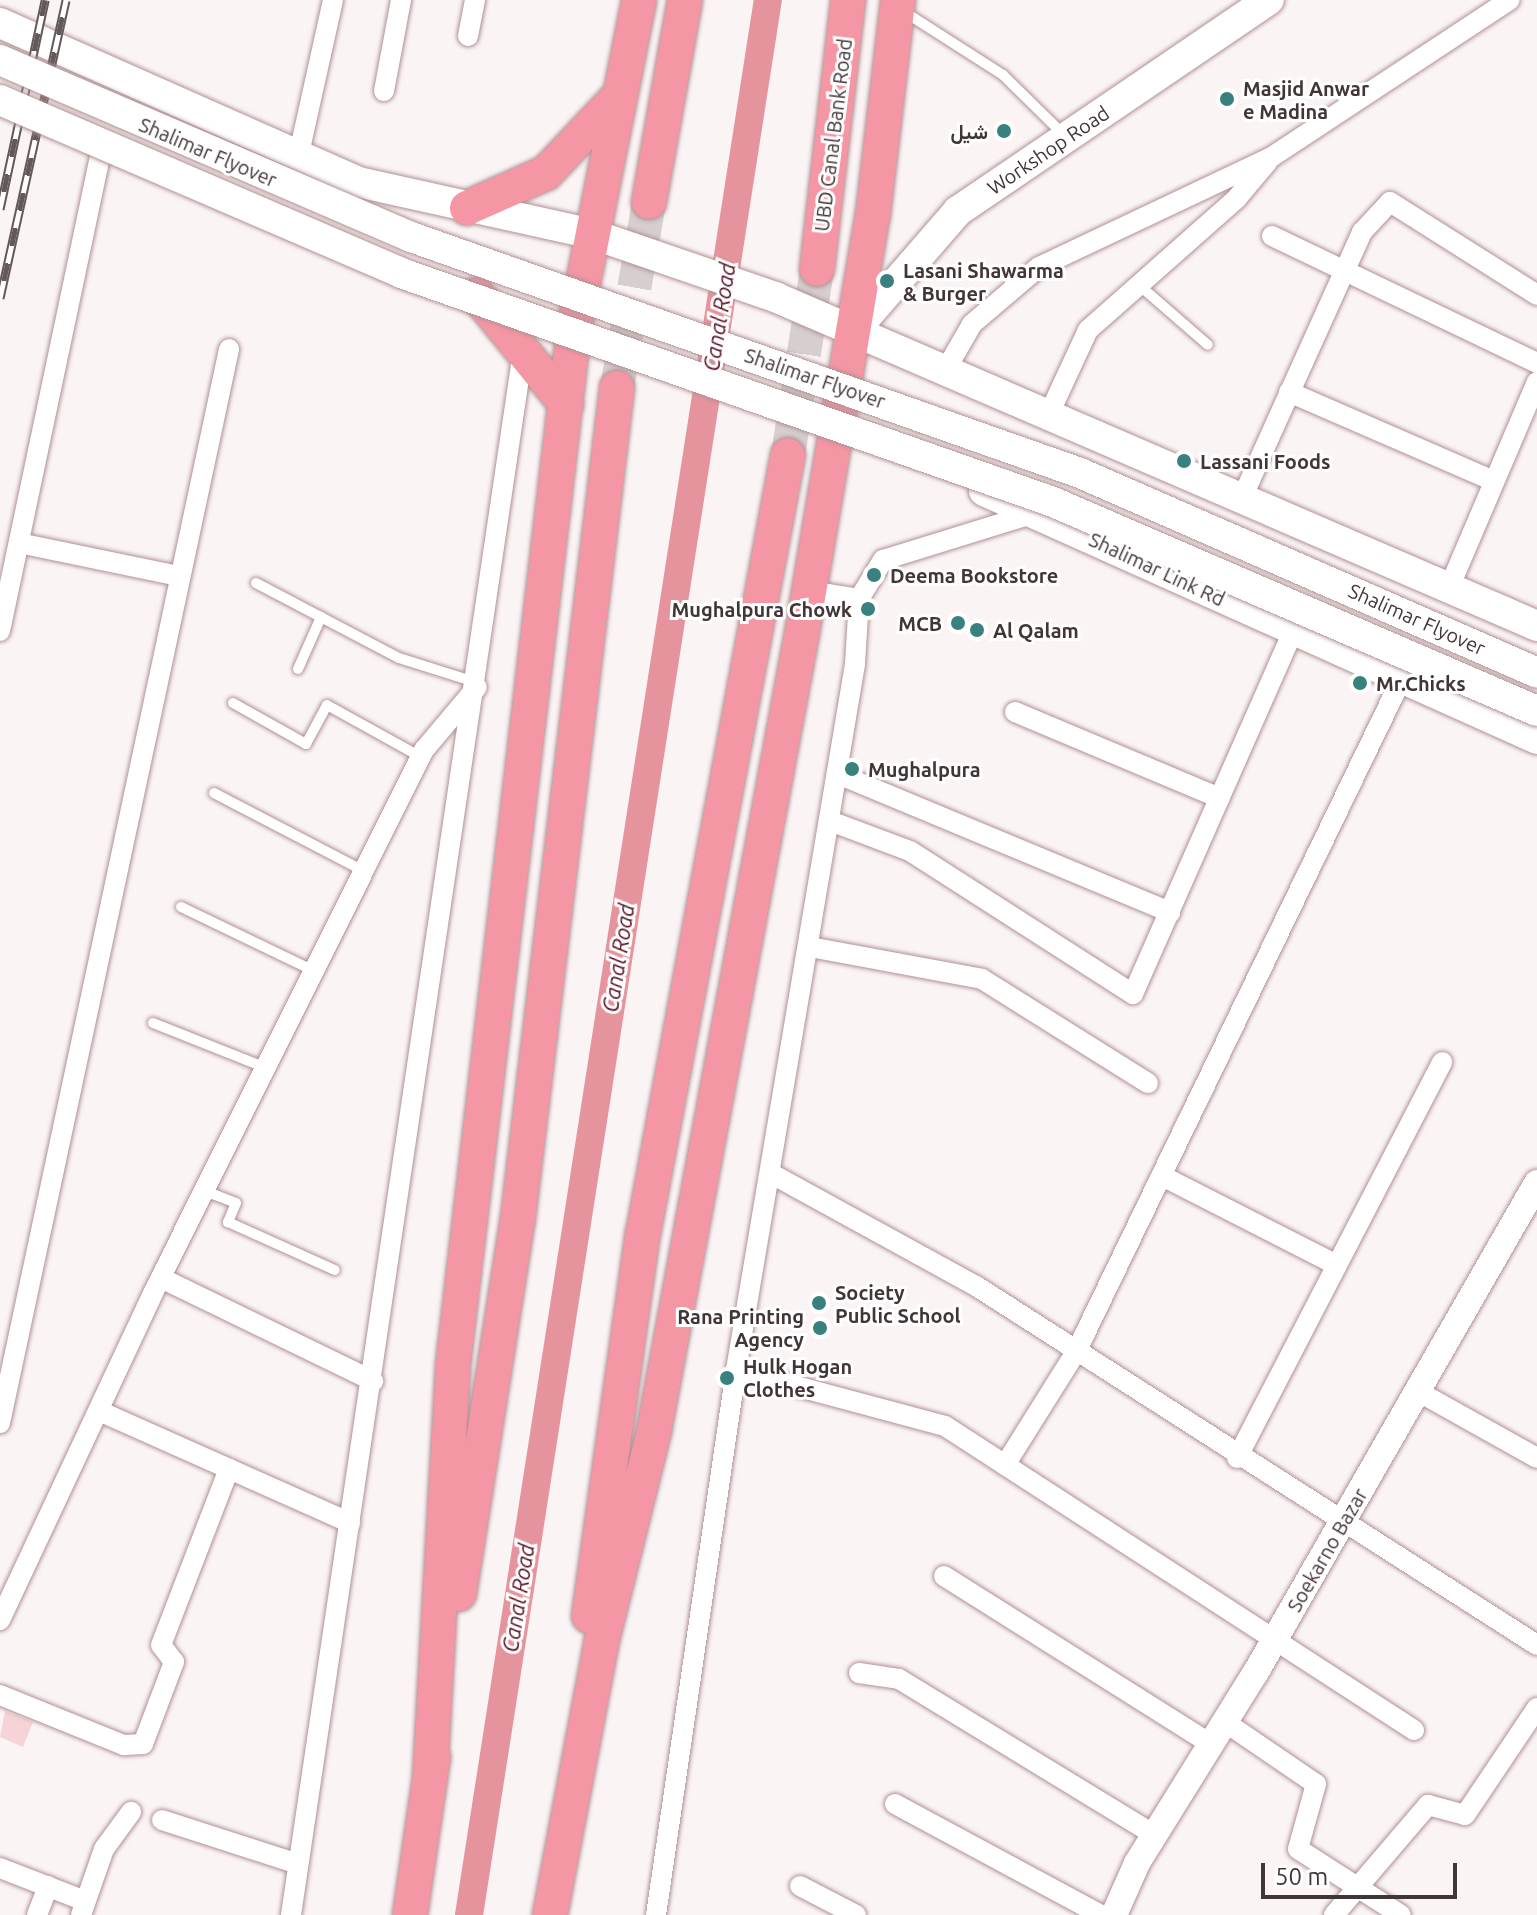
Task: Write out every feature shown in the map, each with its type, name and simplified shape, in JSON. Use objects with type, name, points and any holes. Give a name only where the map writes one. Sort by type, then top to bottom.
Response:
[{"type":"highway","points":[[430,1777],[453,1365],[574,329],[639,0]]},
{"type":"highway","points":[[649,202],[685,0]]},
{"type":"highway","name":"UBD Canal Bank Road","points":[[817,269],[848,0]]},
{"type":"highway","points":[[559,1854],[654,1431],[810,591],[854,331],[898,4]]},
{"type":"highway","points":[[467,208],[546,173],[620,94]]},
{"type":"highway","points":[[477,295],[566,404]]},
{"type":"highway","points":[[410,1915],[518,1218],[617,388]]},
{"type":"highway","points":[[550,1915],[643,1234],[788,455]]},
{"type":"main road","name":"Workshop Road","points":[[854,331],[958,211],[1066,137],[1239,10],[1269,0]]},
{"type":"main road","points":[[0,23],[298,158],[358,182],[592,234],[775,297],[1537,626]]},
{"type":"main road","points":[[46,134],[72,53]]},
{"type":"main road","name":"Shalimar Flyover","points":[[0,60],[411,237],[1080,473],[1537,673]]},
{"type":"main road","name":"Shalimar Flyover","points":[[0,100],[401,273],[1053,502],[1537,711]]},
{"type":"main road","name":"Shalimar Link Rd","points":[[0,115],[100,158],[776,403],[1035,513],[1293,632],[1537,739]]},
{"type":"street","points":[[298,158],[333,0]]},
{"type":"street","points":[[384,91],[401,0]]},
{"type":"street","points":[[468,36],[475,0]]},
{"type":"street","points":[[945,371],[972,324],[1039,267],[1270,158],[1510,0]]},
{"type":"street","points":[[0,631],[100,158]]},
{"type":"street","points":[[1049,414],[1088,330],[1237,198],[1270,158]]},
{"type":"street","points":[[1242,498],[1362,232],[1390,202],[1537,295]]},
{"type":"street","points":[[1272,236],[1343,275],[1537,363]]},
{"type":"street","points":[[0,1423],[229,349]]},
{"type":"street","points":[[291,1915],[480,684],[523,352]]},
{"type":"street","points":[[1449,588],[1537,382]]},
{"type":"street","points":[[1289,392],[1494,481]]},
{"type":"street","points":[[656,1915],[736,1370],[772,1174],[838,774],[859,599],[883,560],[1035,513]]},
{"type":"street","points":[[19,543],[179,576]]},
{"type":"street","points":[[810,591],[859,599]]},
{"type":"street","points":[[830,821],[910,851],[1133,994],[1293,632]]},
{"type":"street","points":[[1005,1465],[1076,1352],[1401,680]]},
{"type":"street","points":[[2,1612],[161,1278],[421,757],[480,684]]},
{"type":"street","points":[[1015,712],[1220,798]]},
{"type":"street","points":[[838,774],[1170,912]]},
{"type":"street","points":[[810,947],[982,979],[1148,1083]]},
{"type":"street","points":[[1237,1458],[1442,1062]]},
{"type":"street","points":[[772,1174],[976,1286],[1341,1527],[1537,1645]]},
{"type":"street","points":[[1162,1176],[1337,1265]]},
{"type":"street","name":"Soekarno Bazar","points":[[1114,1915],[1155,1835],[1275,1640],[1537,1183]]},
{"type":"street","points":[[161,1278],[373,1381]]},
{"type":"street","points":[[736,1370],[945,1426],[1414,1730]]},
{"type":"street","points":[[1419,1392],[1537,1458]]},
{"type":"street","points":[[99,1411],[350,1523]]},
{"type":"street","points":[[0,1695],[124,1745],[143,1744],[174,1662],[161,1645],[229,1469]]},
{"type":"street","points":[[944,1576],[1218,1733],[1316,1784],[1298,1849],[1401,1915]]},
{"type":"street","points":[[859,1673],[899,1679],[1155,1835]]},
{"type":"street","points":[[1334,1915],[1428,1805],[1465,1815],[1537,1708]]},
{"type":"street","points":[[895,1804],[1101,1915]]},
{"type":"street","points":[[0,1868],[48,1886],[83,1908],[104,1849],[131,1812]]},
{"type":"street","points":[[162,1820],[298,1864]]},
{"type":"street","points":[[37,1915],[48,1886]]},
{"type":"street","points":[[800,1886],[856,1915]]},
{"type":"lane","points":[[898,4],[1003,75],[1066,137]]},
{"type":"lane","points":[[1139,285],[1208,345]]},
{"type":"lane","points":[[256,583],[399,658],[480,684]]},
{"type":"lane","points":[[298,669],[321,617]]},
{"type":"lane","points":[[233,703],[306,744],[327,705],[421,757]]},
{"type":"lane","points":[[214,793],[364,871]]},
{"type":"lane","points":[[181,907],[314,971]]},
{"type":"lane","points":[[153,1023],[266,1068]]},
{"type":"lane","points":[[205,1191],[236,1203],[228,1222],[335,1270]]},
{"type":"building","points":[[5,1711],[33,1722],[23,1747],[0,1737]]},
{"type":"waterway","name":"Canal Road","points":[[469,1915],[768,0]]},
{"type":"tunnel","points":[[617,388],[649,202]]},
{"type":"tunnel","points":[[788,455],[817,269]]},
{"type":"railway","points":[[0,209],[45,0]]},
{"type":"railway","points":[[0,298],[66,0]]},
{"type":"place","name":"Masjid Anwar e Madina","points":[[1227,99]]},
{"type":"place","name":"شیل","points":[[1004,131]]},
{"type":"place","name":"Lasani Shawarma & Burger","points":[[887,281]]},
{"type":"place","name":"Lassani Foods","points":[[1184,461]]},
{"type":"place","name":"Deema Bookstore","points":[[874,575]]},
{"type":"place","name":"Mughalpura Chowk","points":[[868,609]]},
{"type":"place","name":"MCB","points":[[958,623]]},
{"type":"place","name":"Al Qalam","points":[[977,630]]},
{"type":"place","name":"Mr.Chicks","points":[[1360,683]]},
{"type":"place","name":"Mughalpura","points":[[852,769]]},
{"type":"place","name":"Society Public School","points":[[819,1303]]},
{"type":"place","name":"Rana Printing Agency","points":[[820,1328]]},
{"type":"place","name":"Hulk Hogan Clothes","points":[[727,1378]]}]
